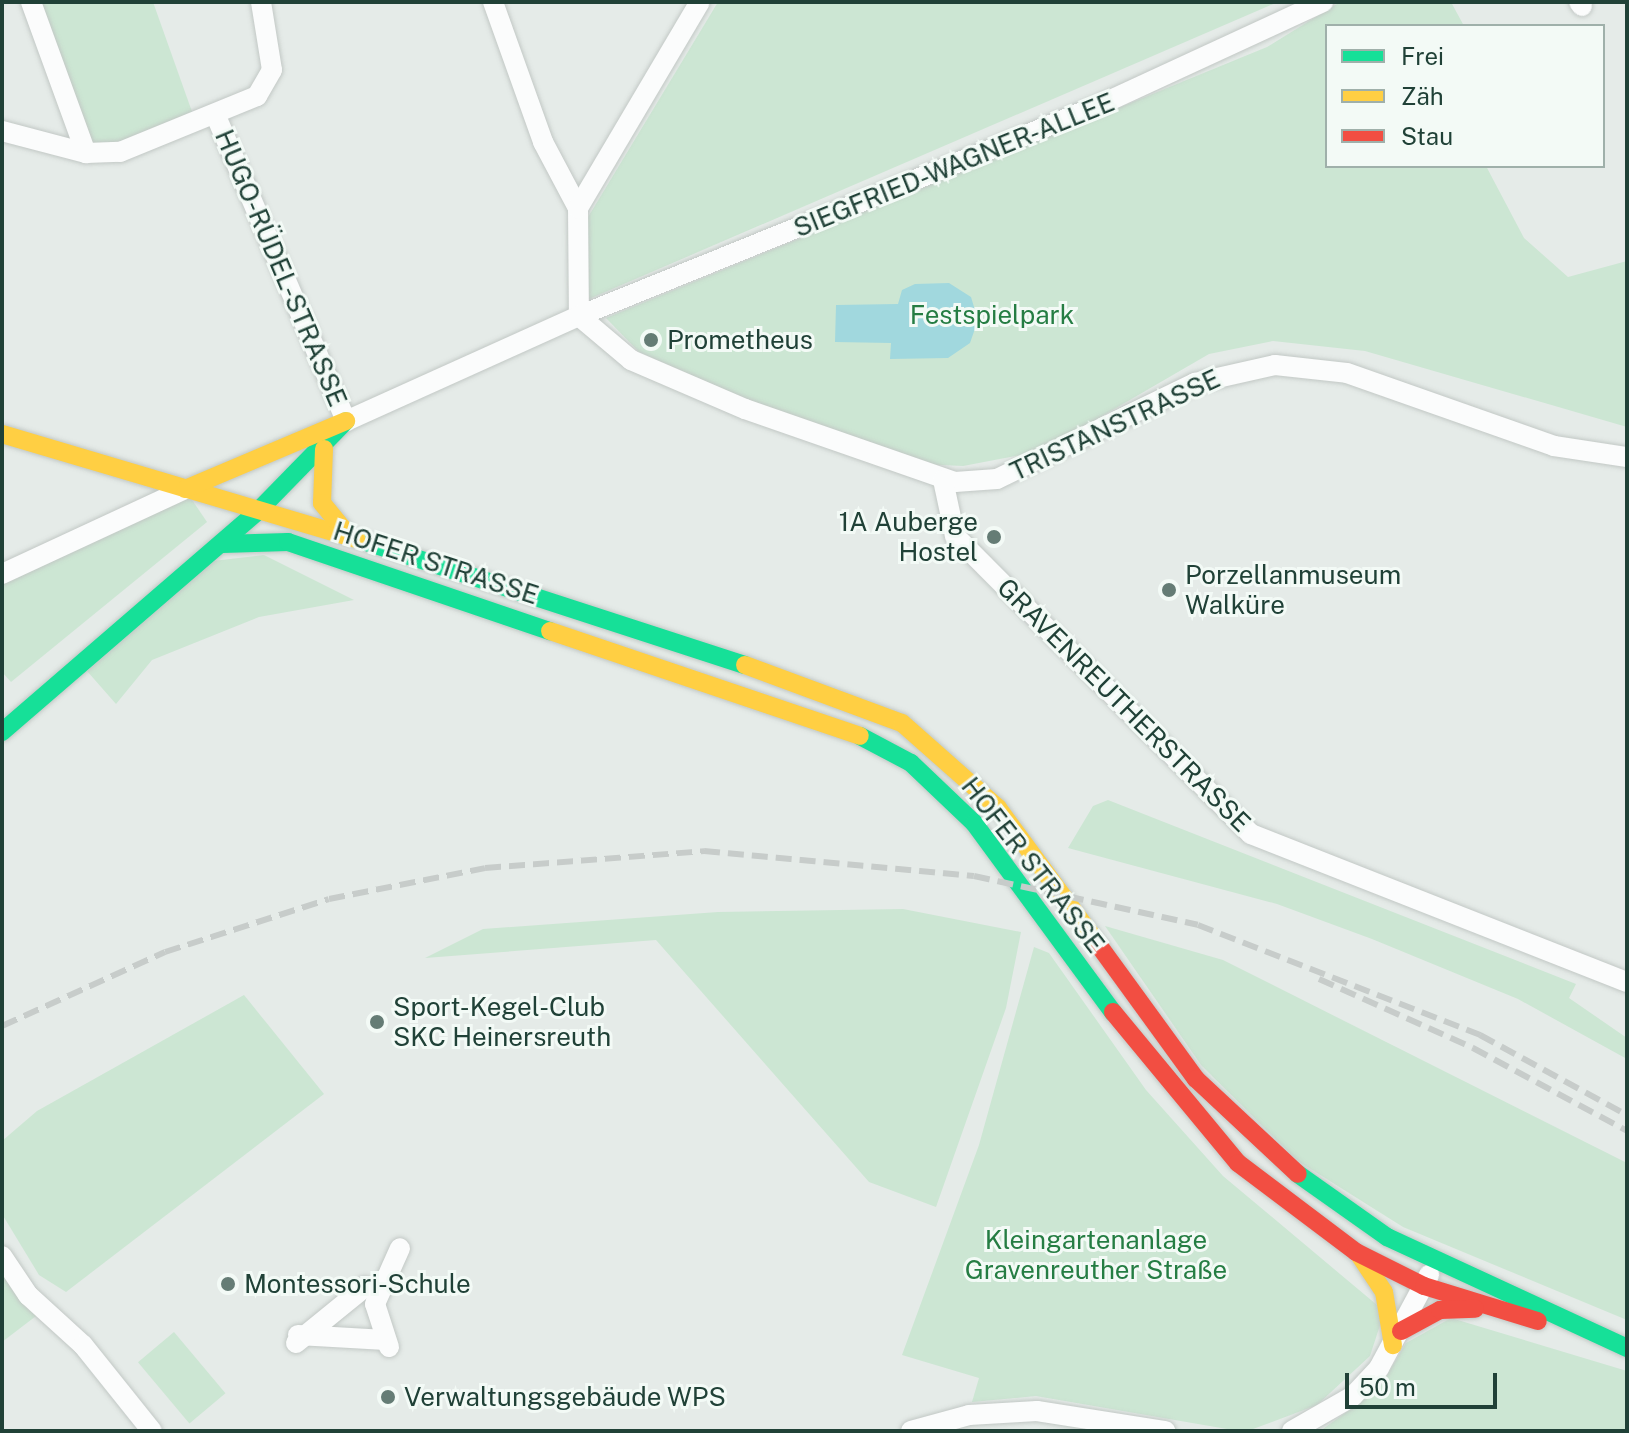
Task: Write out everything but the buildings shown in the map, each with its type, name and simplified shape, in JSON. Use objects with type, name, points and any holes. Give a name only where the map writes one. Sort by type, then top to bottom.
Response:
[{"type":"main road","points":[[185,489],[346,421]]},
{"type":"main road","points":[[2,732],[222,544],[324,449],[346,421]]},
{"type":"main road","name":"HOFER STRASSE","points":[[2,434],[349,536],[859,702],[902,723],[998,808],[1196,1079],[1266,1152],[1330,1202],[1436,1260],[1575,1329],[1627,1348]]},
{"type":"main road","points":[[280,448],[291,469],[287,485]]},
{"type":"main road","points":[[324,449],[322,503],[349,536]]},
{"type":"main road","name":"HOFER STRASSE","points":[[222,544],[288,542],[840,725],[911,763],[974,823],[1166,1083],[1228,1151],[1356,1252],[1424,1286],[1489,1311],[1575,1329]]},
{"type":"main road","points":[[1356,1252],[1384,1292],[1397,1338],[1440,1310],[1489,1311]]},
{"type":"street","points":[[31,2],[86,153]]},
{"type":"street","points":[[2,131],[86,153],[120,152],[216,116],[257,96],[272,70],[261,2]]},
{"type":"street","points":[[493,2],[543,142],[578,208],[579,316]]},
{"type":"street","points":[[578,208],[700,2]]},
{"type":"street","name":"SIEGFRIED-WAGNER-ALLEE","points":[[346,421],[579,316],[1100,105],[1323,2]]},
{"type":"street","name":"HUGO-RÜDEL-STRASSE","points":[[216,116],[346,421]]},
{"type":"street","name":"TRISTANSTRASSE","points":[[579,316],[631,360],[943,480],[997,479],[1195,383],[1275,365],[1347,373],[1554,446],[1627,457]]},
{"type":"street","name":"GRAVENREUTHERSTRASSE","points":[[943,480],[945,516],[955,536],[1244,829],[1282,851],[1627,982]]},
{"type":"street","points":[[2,574],[185,489]]},
{"type":"street","points":[[381,1291],[365,1287],[297,1338],[388,1344],[375,1304],[381,1291],[400,1248]]},
{"type":"street","points":[[2,1256],[28,1295],[83,1345],[152,1431]]},
{"type":"street","points":[[1292,1431],[1353,1396],[1397,1338],[1436,1260]]},
{"type":"street","points":[[911,1431],[969,1415],[1037,1411],[1165,1431]]},
{"type":"green space","points":[[32,2],[153,2],[196,123],[87,152]]},
{"type":"green space","points":[[718,2],[1278,2],[589,299],[579,259],[582,227]]},
{"type":"green space","name":"Festspielpark","points":[[1340,2],[1451,2],[1463,24],[1325,24],[1325,168],[1487,168],[1524,238],[1568,277],[1627,261],[1627,427],[1365,351],[1273,341],[1209,354],[1042,451],[963,466],[920,464],[796,421],[639,352],[606,318],[1267,47]]},
{"type":"green space","points":[[188,494],[207,522],[11,682],[2,672],[2,583]]},
{"type":"green space","points":[[264,555],[354,600],[259,617],[152,660],[116,704],[87,671],[213,561]]},
{"type":"green space","points":[[1108,800],[1576,984],[1569,998],[1627,1038],[1627,1059],[1518,999],[1372,939],[1277,904],[1068,848],[1093,806]]},
{"type":"green space","points":[[903,909],[1021,932],[1006,1008],[936,1207],[869,1182],[656,940],[425,958],[483,929],[718,912]]},
{"type":"green space","points":[[1105,926],[1223,960],[1627,1163],[1627,1320],[1403,1227],[1298,1161],[1201,1065]]},
{"type":"green space","name":"Kleingartenanlage Gravenreuther Straße","points":[[1034,947],[1049,953],[1146,1090],[1223,1176],[1377,1305],[1381,1322],[1370,1356],[1317,1405],[1253,1429],[1227,1429],[1036,1396],[972,1402],[979,1378],[902,1355],[979,1145]]},
{"type":"green space","points":[[244,995],[324,1094],[66,1292],[39,1275],[2,1214],[2,1141],[37,1111]]},
{"type":"green space","points":[[2,1273],[40,1313],[2,1342]]},
{"type":"green space","points":[[1451,1318],[1627,1371],[1627,1431],[1320,1431],[1379,1389],[1406,1343]]},
{"type":"green space","points":[[174,1332],[225,1393],[189,1423],[138,1362]]},
{"type":"water","points":[[949,283],[971,297],[978,320],[970,343],[948,358],[890,359],[891,343],[835,342],[836,305],[898,304],[902,290],[915,284]]},
{"type":"railway","points":[[2,1026],[165,952],[329,899],[485,868],[704,851],[974,876],[1198,925],[1480,1035],[1627,1115]]},
{"type":"railway","points":[[1319,979],[1473,1048],[1627,1131]]},
{"type":"traffic: fast","points":[[2,732],[259,510],[346,421]]},
{"type":"traffic: fast","points":[[357,539],[745,665]]},
{"type":"traffic: fast","points":[[222,544],[288,542],[550,631]]},
{"type":"traffic: fast","points":[[860,736],[911,763],[974,823],[1113,1012]]},
{"type":"traffic: fast","points":[[1298,1174],[1387,1237],[1627,1348]]},
{"type":"traffic: slow","points":[[185,489],[346,421]]},
{"type":"traffic: slow","points":[[2,434],[357,539]]},
{"type":"traffic: slow","points":[[324,449],[322,503],[349,536]]},
{"type":"traffic: slow","points":[[550,631],[860,736]]},
{"type":"traffic: slow","points":[[745,665],[902,723],[998,808],[1100,947]]},
{"type":"traffic: slow","points":[[1360,1256],[1384,1292],[1393,1345]]},
{"type":"traffic: jam","points":[[1100,947],[1196,1079],[1298,1174]]},
{"type":"traffic: jam","points":[[1113,1012],[1238,1163],[1356,1252],[1424,1286],[1538,1321]]},
{"type":"traffic: jam","points":[[1401,1331],[1440,1310],[1475,1309]]},
{"type":"place","name":"Prometheus","points":[[651,340]]},
{"type":"place","name":"1A Auberge Hostel","points":[[994,537]]},
{"type":"place","name":"Porzellanmuseum Walküre","points":[[1169,590]]},
{"type":"place","name":"Sport-Kegel-Club SKC Heinersreuth","points":[[377,1022]]},
{"type":"place","name":"Montessori-Schule","points":[[228,1284]]},
{"type":"place","name":"Verwaltungsgebäude WPS","points":[[388,1397]]}]
